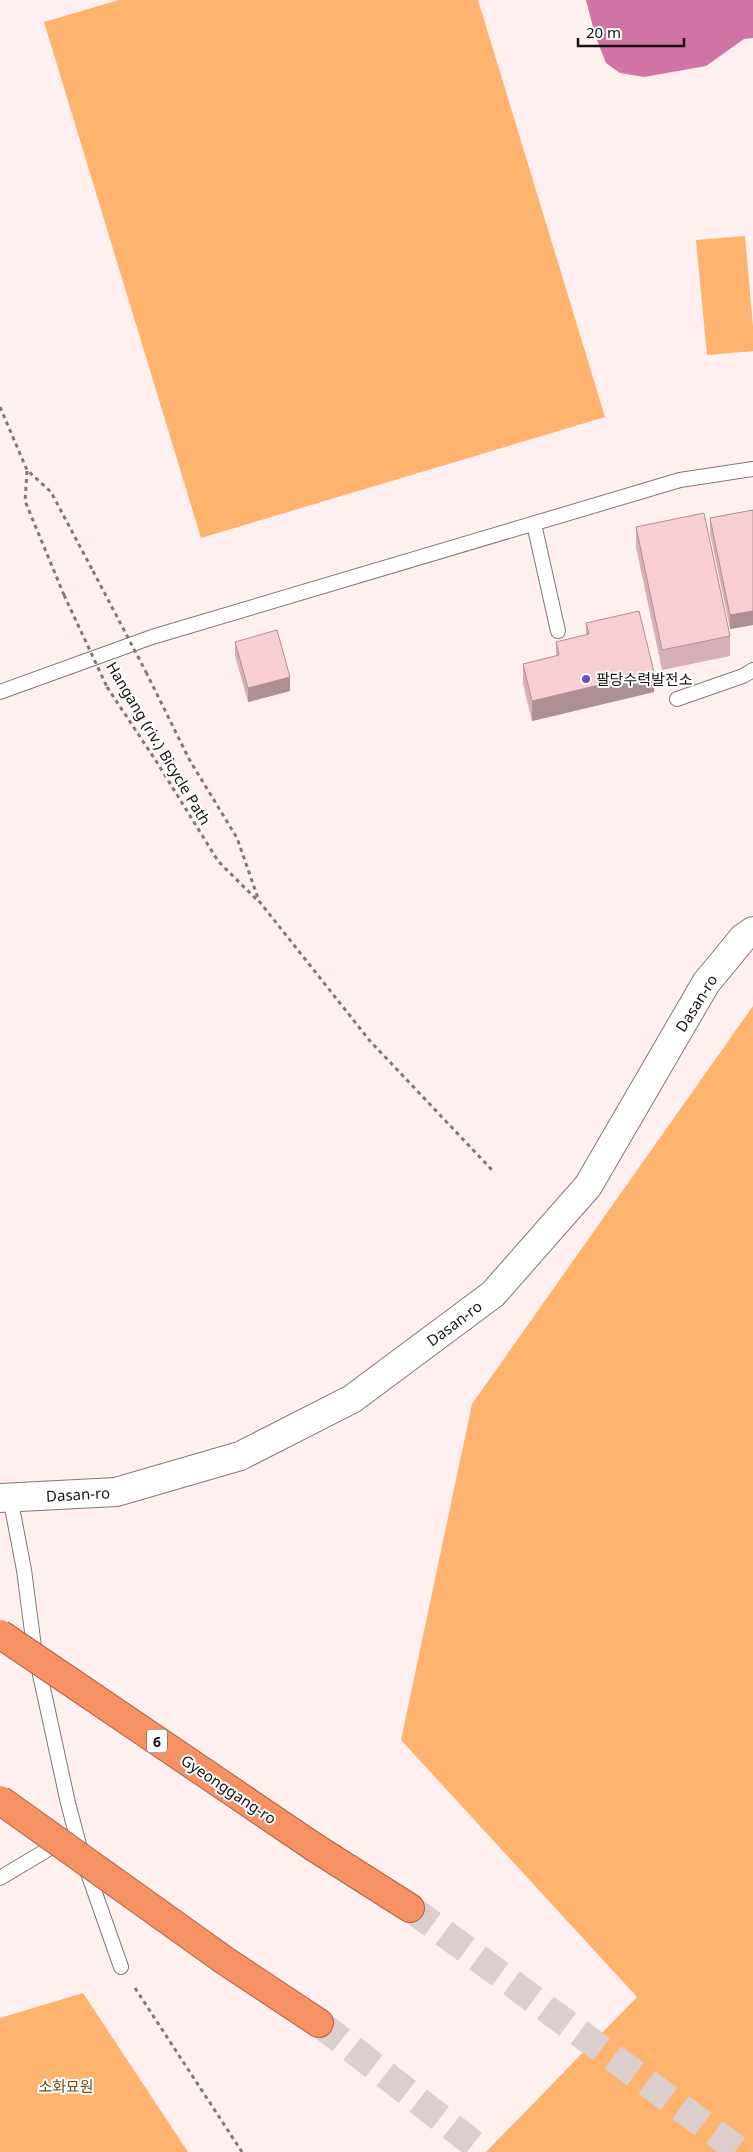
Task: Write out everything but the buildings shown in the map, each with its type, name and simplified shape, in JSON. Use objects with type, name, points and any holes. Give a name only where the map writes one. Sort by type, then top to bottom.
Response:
[{"type":"highway","name":"Gyeonggang-ro","points":[[0,1634],[314,1847],[410,1908]]},
{"type":"highway","points":[[0,1800],[224,1960],[319,2023]]},
{"type":"street","name":"Dasan-ro","points":[[5,1498],[116,1492],[240,1456],[352,1399],[493,1294],[588,1186],[706,983],[743,938],[753,931]]},
{"type":"lane","points":[[0,692],[152,637],[680,480],[753,469]]},
{"type":"lane","points":[[534,524],[558,631]]},
{"type":"lane","points":[[677,699],[743,676],[753,670]]},
{"type":"lane","points":[[5,1498],[24,1570],[34,1647],[76,1833],[121,1967]]},
{"type":"lane","points":[[0,1878],[76,1833]]},
{"type":"path","points":[[0,407],[27,470],[51,492],[146,672],[188,759],[237,838],[259,901],[370,1041],[494,1171]]},
{"type":"path","name":"Hangang (riv.) Bicycle Path","points":[[27,470],[25,501],[64,595],[107,687],[158,764],[218,861],[259,901]]},
{"type":"path","points":[[121,1967],[242,2152]]},
{"type":"green space","points":[[119,0],[478,0],[605,417],[201,538],[44,22]]},
{"type":"green space","points":[[745,236],[753,327],[753,351],[707,355],[696,240]]},
{"type":"green space","points":[[753,1006],[753,2152],[486,2152],[637,1997],[401,1740],[472,1404]]},
{"type":"green space","name":"소화묘원","points":[[83,1993],[188,2152],[0,2152],[0,2018]]},
{"type":"shaded area","points":[[586,0],[753,0],[753,38],[744,39],[706,66],[644,77],[620,73],[606,63],[595,35]]},
{"type":"tunnel","points":[[410,1908],[741,2152]]},
{"type":"tunnel","points":[[319,2023],[484,2152]]},
{"type":"place","name":"팔당수력발전소","points":[[586,679]]}]
